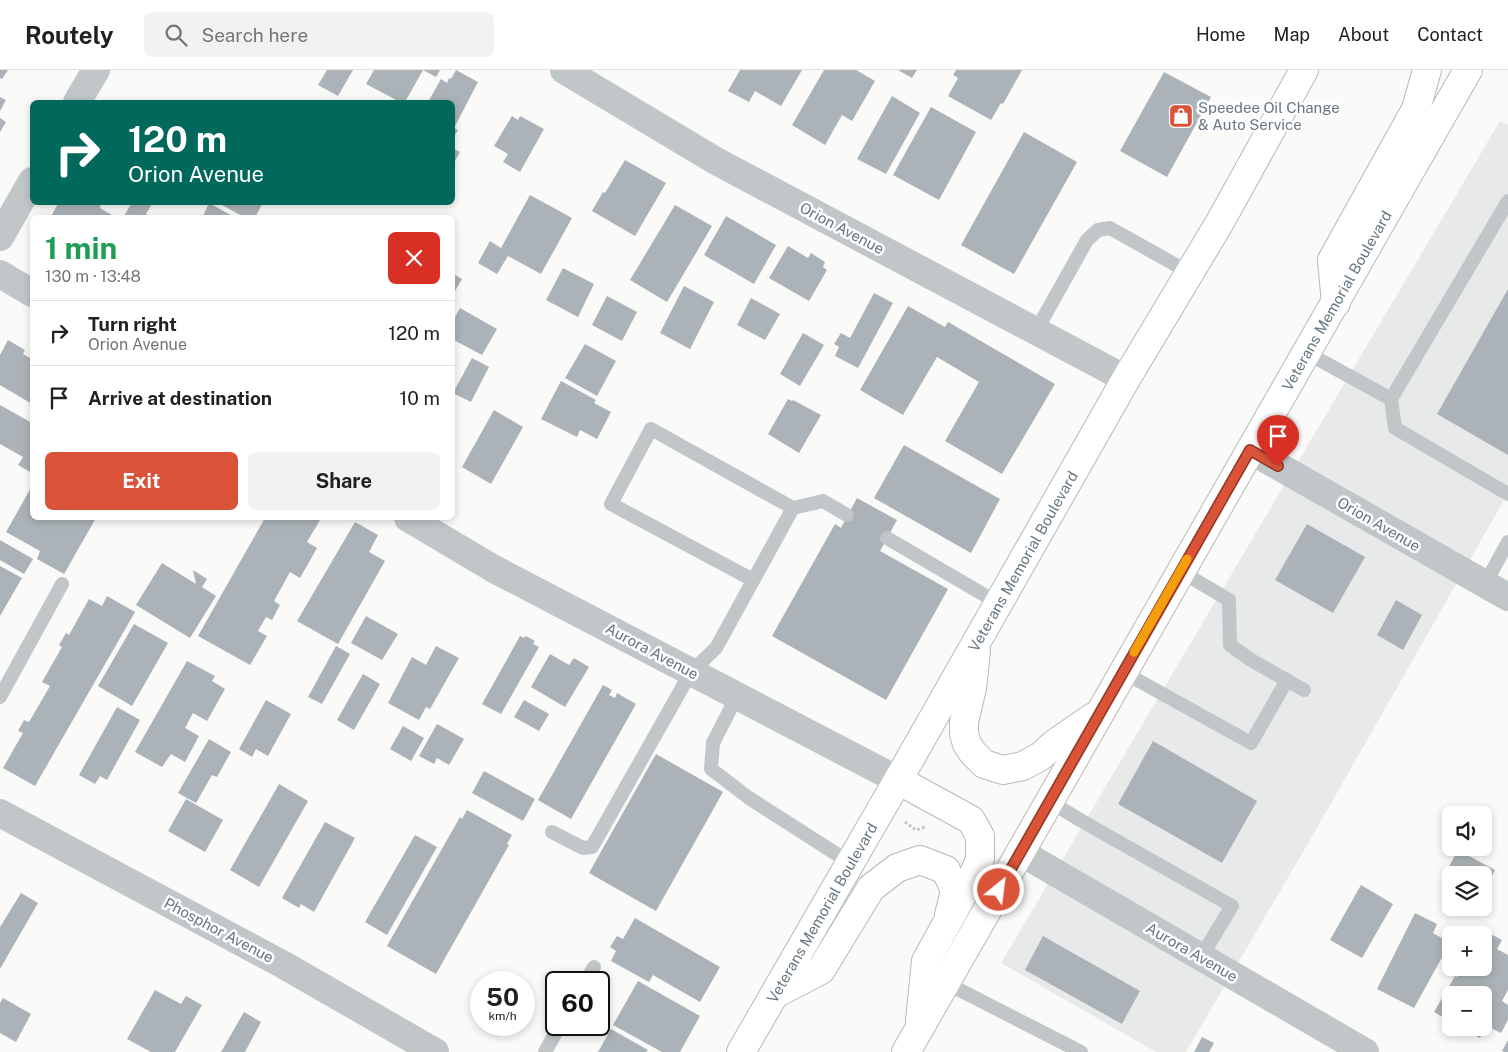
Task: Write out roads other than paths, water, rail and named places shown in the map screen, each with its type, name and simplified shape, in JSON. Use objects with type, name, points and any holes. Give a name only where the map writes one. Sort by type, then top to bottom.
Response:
[{"type":"main road","name":"Veterans Memorial Boulevard","points":[[741,1052],[1126,379],[1220,222],[1304,70]]},
{"type":"main road","points":[[1406,70],[1416,109]]},
{"type":"main road","points":[[1336,303],[1332,260],[1416,109],[1427,70]]},
{"type":"main road","name":"Veterans Memorial Boulevard","points":[[912,1041],[1468,70]]},
{"type":"main road","points":[[977,639],[972,688],[964,722],[964,734],[967,744],[984,764],[1003,770],[1023,766],[1040,756],[1099,713]]},
{"type":"main road","points":[[898,780],[971,820],[980,836],[980,859],[926,961],[912,1041]]},
{"type":"main road","points":[[775,994],[821,970],[871,888],[897,868],[920,860],[946,870],[955,891],[946,926]]},
{"type":"street","points":[[78,100],[96,70]]},
{"type":"street","name":"Orion Avenue","points":[[564,70],[716,161],[1126,379]]},
{"type":"street","points":[[0,237],[30,184]]},
{"type":"street","points":[[0,274],[30,292]]},
{"type":"street","name":"Orion Avenue","points":[[1250,450],[1497,590]]},
{"type":"street","name":"Aurora Avenue","points":[[411,520],[494,569],[898,780]]},
{"type":"street","name":"Phosphor Avenue","points":[[0,813],[282,964],[435,1052]]},
{"type":"street","name":"Aurora Avenue","points":[[1020,852],[1365,1052]]},
{"type":"lane","points":[[1508,201],[1391,399],[1395,428],[1508,494]]},
{"type":"lane","points":[[1036,331],[1087,240],[1098,230],[1110,228],[1190,273]]},
{"type":"lane","points":[[1306,353],[1391,399]]},
{"type":"lane","points":[[753,580],[611,504],[651,429],[794,508],[823,501],[847,515]]},
{"type":"lane","points":[[552,832],[583,848],[592,847],[691,672],[716,648],[794,508]]},
{"type":"lane","points":[[887,538],[998,603]]},
{"type":"lane","points":[[1497,590],[1508,542]]},
{"type":"lane","points":[[1180,571],[1229,600],[1230,644],[1251,660],[1304,690]]},
{"type":"lane","points":[[0,697],[62,584]]},
{"type":"lane","points":[[1123,672],[1250,743],[1287,680]]},
{"type":"lane","points":[[737,696],[713,743],[711,769],[749,798],[849,862]]},
{"type":"lane","points":[[1049,801],[1232,906],[1201,956]]},
{"type":"lane","points":[[592,971],[594,967]]},
{"type":"lane","points":[[946,983],[1081,1052]]},
{"type":"lane","points":[[545,1052],[554,1036]]},
{"type":"place","name":"Speedee Oil Change & Auto Service","points":[[1181,116]]}]
